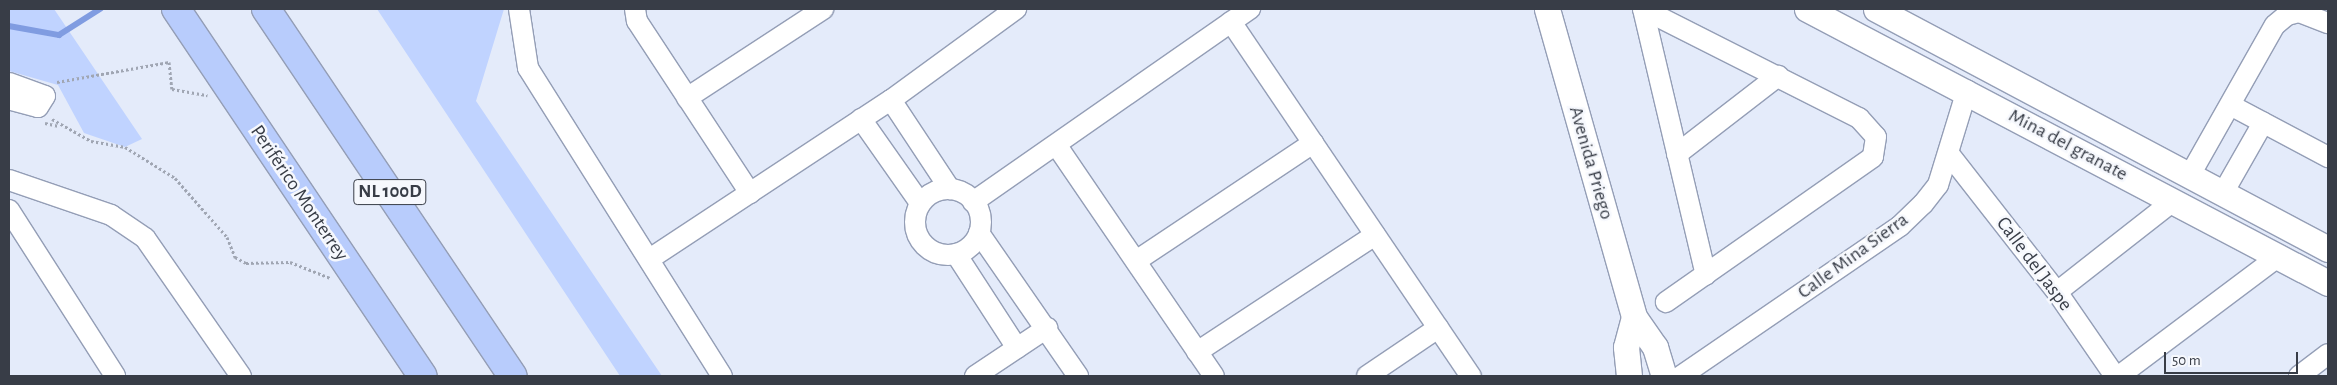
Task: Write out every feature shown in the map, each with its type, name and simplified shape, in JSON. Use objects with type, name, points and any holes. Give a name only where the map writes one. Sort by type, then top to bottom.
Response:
[{"type":"highway","name":"NL 100D","points":[[266,9],[513,376]]},
{"type":"highway","name":"Periférico Monterrey","points":[[177,10],[423,376]]},
{"type":"street","points":[[519,9],[528,68],[651,258],[722,376]]},
{"type":"street","points":[[635,9],[637,21],[750,193]]},
{"type":"street","points":[[687,98],[823,9]]},
{"type":"street","points":[[651,258],[862,120],[1016,9]]},
{"type":"street","points":[[973,202],[1057,146],[1250,9]]},
{"type":"street","name":"Avenida Priego","points":[[1548,9],[1634,317],[1655,347],[1664,376]]},
{"type":"street","points":[[1666,302],[1706,274],[1873,157],[1876,137],[1869,126],[1778,76],[1676,15],[1643,9],[1706,274]]},
{"type":"street","name":"Mina del granate","points":[[1806,9],[1967,90],[2328,283]]},
{"type":"street","points":[[1876,9],[2328,249]]},
{"type":"street","points":[[2190,175],[2232,106],[2275,25],[2287,15],[2300,12],[2328,23]]},
{"type":"street","points":[[1231,22],[1471,376]]},
{"type":"street","points":[[1677,154],[1778,76]]},
{"type":"street","points":[[2003,110],[2015,82]]},
{"type":"street","points":[[9,83],[35,98]]},
{"type":"street","name":"Calle Mina Sierra","points":[[1681,376],[1900,226],[1938,185],[1967,90]]},
{"type":"street","points":[[9,99],[35,98]]},
{"type":"street","points":[[891,100],[950,189],[973,202],[980,216],[979,232],[974,242],[956,254],[944,255],[924,246],[914,225],[920,203],[928,195],[950,189]]},
{"type":"street","points":[[2232,106],[2328,157]]},
{"type":"street","points":[[862,120],[920,203]]},
{"type":"street","points":[[2223,193],[2263,123]]},
{"type":"street","points":[[1136,261],[1313,143]]},
{"type":"street","points":[[1057,146],[1214,376]]},
{"type":"street","name":"Calle del Jaspe","points":[[1949,154],[2057,292],[2117,376]]},
{"type":"street","points":[[9,180],[111,215],[145,238],[241,376]]},
{"type":"street","points":[[2057,292],[2173,201]]},
{"type":"street","points":[[9,210],[115,376]]},
{"type":"street","points":[[979,232],[1047,328],[1078,376]]},
{"type":"street","points":[[1197,352],[1375,235]]},
{"type":"street","points":[[956,254],[1017,348]]},
{"type":"street","points":[[2117,376],[2279,256]]},
{"type":"street","points":[[1629,376],[1626,347],[1634,317]]},
{"type":"street","points":[[975,376],[1047,328]]},
{"type":"street","points":[[1367,376],[1438,328]]},
{"type":"street","points":[[2299,376],[2328,354]]},
{"type":"path","points":[[215,94],[199,96],[172,89],[169,62],[35,98],[60,126],[91,141],[125,147],[175,178],[227,237],[235,257],[246,263],[290,262],[331,279]]},
{"type":"shaded area","points":[[9,9],[54,9],[142,139],[125,147],[84,133],[58,85],[9,71]]},
{"type":"shaded area","points":[[377,9],[504,9],[476,101],[662,376],[620,376]]},
{"type":"waterway","points":[[9,26],[59,35],[100,9]]}]
